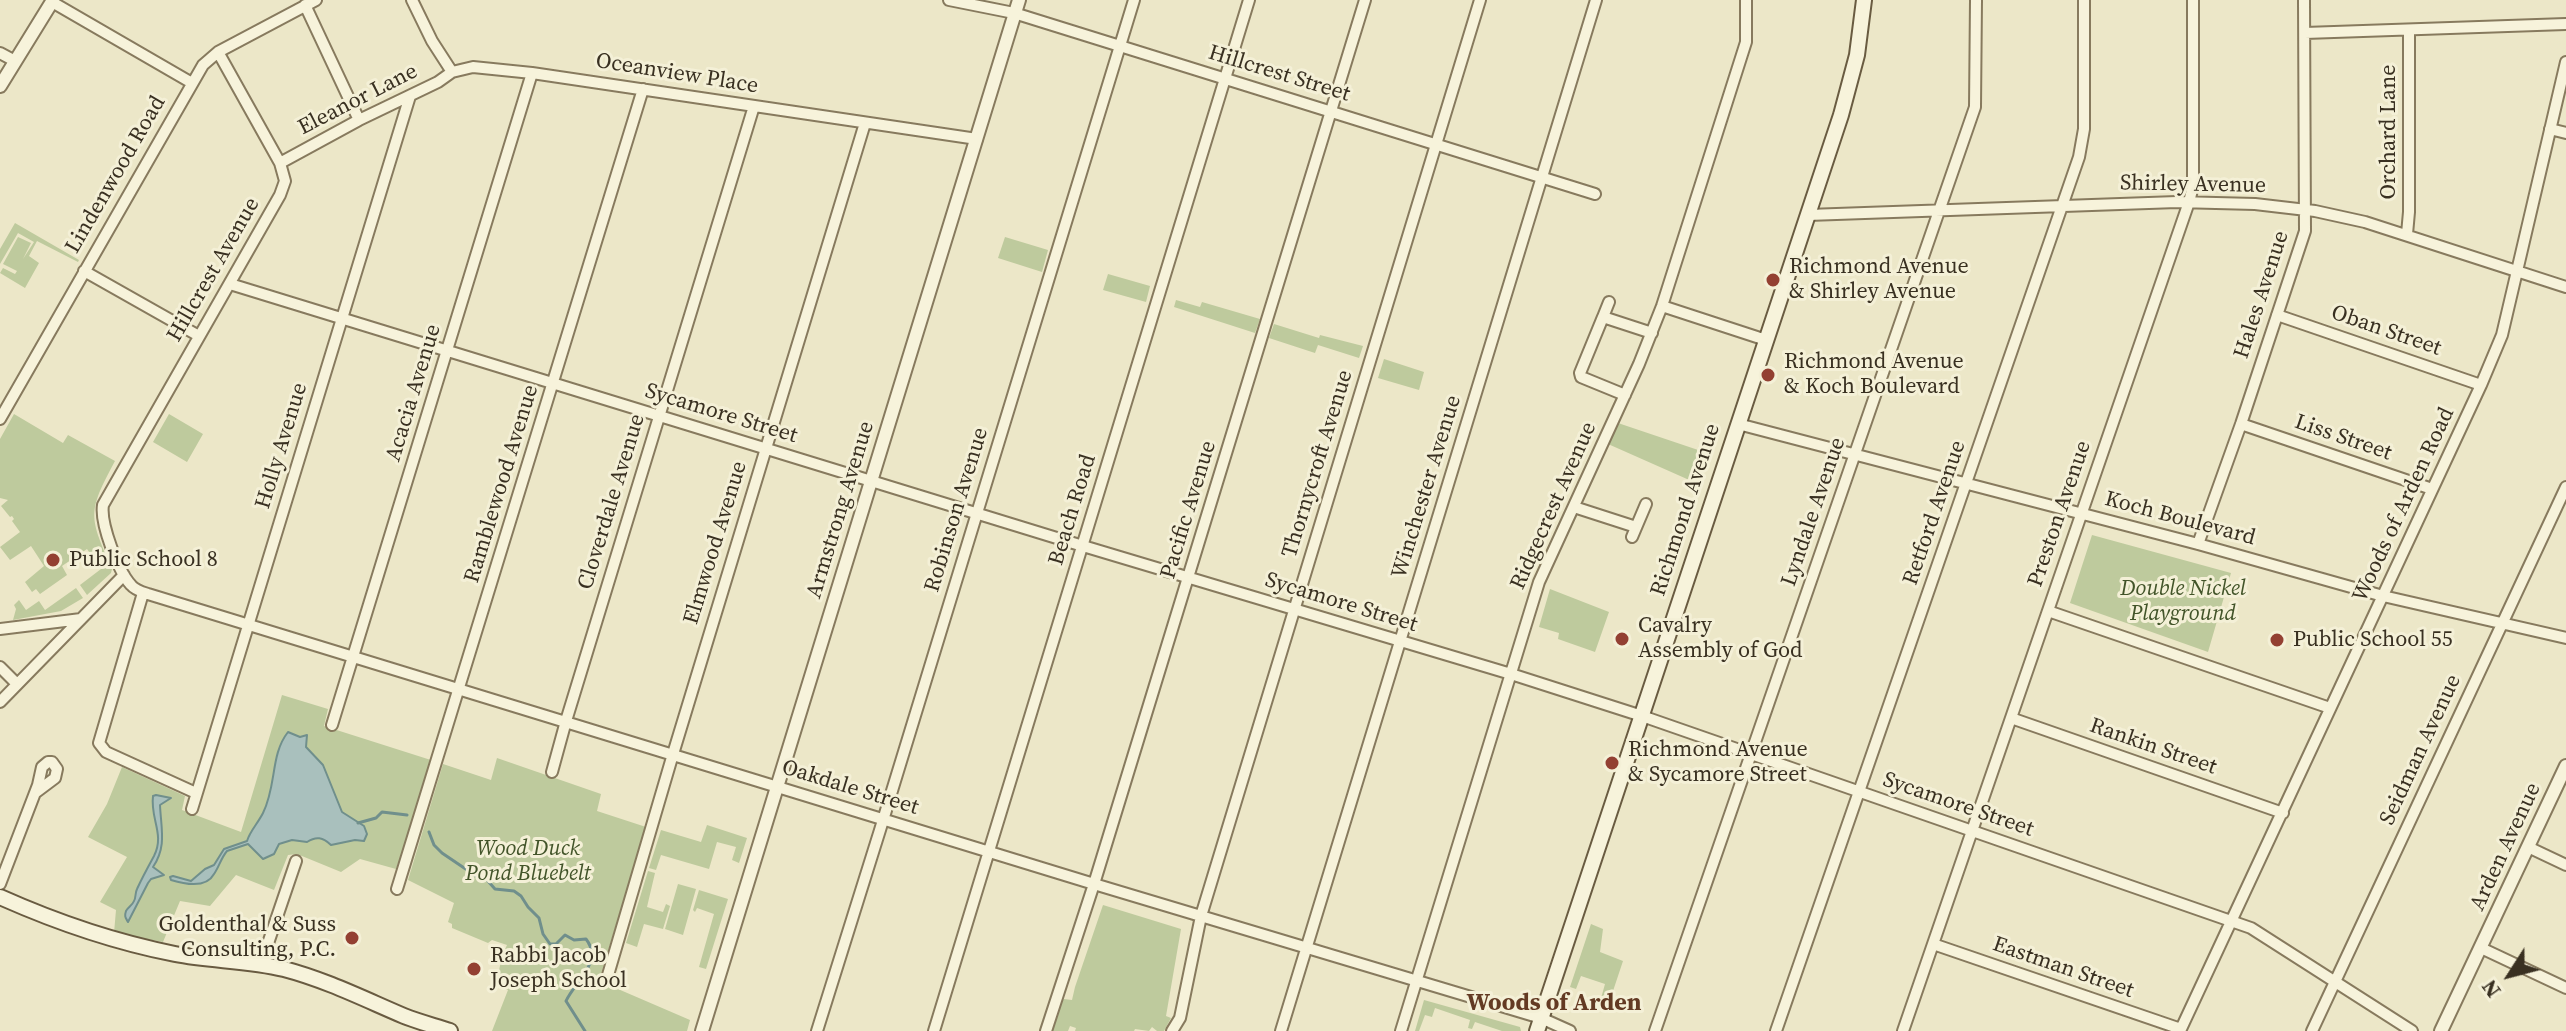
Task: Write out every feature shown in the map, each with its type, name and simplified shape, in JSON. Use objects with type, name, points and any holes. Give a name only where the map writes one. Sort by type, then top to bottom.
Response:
[{"type":"main road","name":"Richmond Avenue","points":[[1539,1024],[1850,85],[1864,0]]},
{"type":"main road","points":[[0,897],[72,927],[141,947],[218,961],[261,964],[304,975],[408,1018],[450,1031]]},
{"type":"street","name":"Lindenwood Road","points":[[0,419],[203,65],[218,52],[316,0]]},
{"type":"street","points":[[412,0],[432,41],[452,72]]},
{"type":"street","name":"Hillcrest Street","points":[[949,0],[1016,6],[1120,46],[1595,194]]},
{"type":"street","name":"Robinson Avenue","points":[[817,1031],[1134,0]]},
{"type":"street","name":"Beach Road","points":[[934,1031],[1249,0]]},
{"type":"street","name":"Pacific Avenue","points":[[1046,1031],[1189,578],[1365,0]]},
{"type":"street","name":"Thornycroft Avenue","points":[[1172,1031],[1180,1018],[1201,916],[1480,0]]},
{"type":"street","name":"Winchester Avenue","points":[[1281,1031],[1596,0]]},
{"type":"street","name":"Ridgecrest Avenue","points":[[1401,1031],[1539,582],[1625,395],[1662,306],[1746,42],[1746,0]]},
{"type":"street","name":"Lyndale Avenue","points":[[1655,1031],[1976,102],[1976,0]]},
{"type":"street","name":"Retford Avenue","points":[[1776,1031],[2079,157],[2084,136],[2084,0]]},
{"type":"street","name":"Preston Avenue","points":[[1903,1031],[2189,202],[2193,181],[2193,0]]},
{"type":"street","name":"Hales Avenue","points":[[2198,544],[2305,231],[2304,0]]},
{"type":"street","points":[[0,86],[52,1],[192,83]]},
{"type":"street","points":[[305,5],[359,120]]},
{"type":"street","name":"Armstrong Avenue","points":[[702,1031],[1016,6]]},
{"type":"street","points":[[2305,33],[2566,24]]},
{"type":"street","name":"Orchard Lane","points":[[2407,234],[2409,30]]},
{"type":"street","points":[[218,52],[280,163]]},
{"type":"street","points":[[0,53],[15,61]]},
{"type":"street","name":"Woods of Arden Road","points":[[2180,1030],[2502,335],[2566,62]]},
{"type":"street","name":"Oceanview Place","points":[[452,72],[473,67],[532,73],[977,139]]},
{"type":"street","name":"Eleanor Lane","points":[[280,163],[452,72]]},
{"type":"street","name":"Acacia Avenue","points":[[332,725],[532,73]]},
{"type":"street","name":"Ramblewood Avenue","points":[[397,889],[643,89]]},
{"type":"street","name":"Holly Avenue","points":[[192,809],[410,96]]},
{"type":"street","name":"Cloverdale Avenue","points":[[552,772],[754,106]]},
{"type":"street","name":"Elmwood Avenue","points":[[608,975],[865,123]]},
{"type":"street","points":[[2550,129],[2566,133]]},
{"type":"street","name":"Hillcrest Avenue","points":[[124,575],[108,537],[103,505],[280,195],[285,181],[280,163]]},
{"type":"street","name":"Shirley Avenue","points":[[1808,215],[2189,202],[2305,209],[2407,234],[2566,287]]},
{"type":"street","points":[[84,271],[199,336]]},
{"type":"street","name":"Sycamore Street","points":[[230,284],[1642,716],[2251,928],[2412,1031]]},
{"type":"street","points":[[1609,302],[1580,373],[1581,377],[1625,395]]},
{"type":"street","points":[[1662,306],[1766,340]]},
{"type":"street","name":"Oban Street","points":[[2277,315],[2481,385]]},
{"type":"street","points":[[1603,317],[1652,333]]},
{"type":"street","name":"Koch Boulevard","points":[[1738,424],[2198,544],[2383,596],[2566,638]]},
{"type":"street","name":"Liss Street","points":[[2241,424],[2432,489]]},
{"type":"street","name":"Seidman Avenue","points":[[2312,1031],[2566,487]]},
{"type":"street","points":[[1574,507],[1634,532],[1646,504]]},
{"type":"street","points":[[0,702],[124,575]]},
{"type":"street","name":"Oakdale Street","points":[[124,575],[132,587],[143,593],[989,850],[1416,982],[1539,1024],[1570,1031]]},
{"type":"street","points":[[143,593],[99,739],[100,747],[196,793]]},
{"type":"street","points":[[2048,611],[2330,708]]},
{"type":"street","points":[[0,629],[81,619]]},
{"type":"street","points":[[0,667],[17,684]]},
{"type":"street","name":"Rankin Street","points":[[2011,718],[2283,813]]},
{"type":"street","name":"Arden Avenue","points":[[2441,1031],[2566,766]]},
{"type":"street","points":[[0,884],[35,793]]},
{"type":"street","points":[[2528,847],[2566,865]]},
{"type":"street","points":[[261,964],[296,861]]},
{"type":"street","name":"Eastman Street","points":[[1933,944],[2180,1030]]},
{"type":"street","points":[[2481,948],[2566,988]]},
{"type":"street","points":[[408,1018],[424,1031]]},
{"type":"green space","points":[[15,223],[78,262],[37,241],[29,256],[39,263],[25,288],[0,273],[3,268],[15,274],[17,271],[3,264],[18,237],[31,243],[23,259],[34,242],[18,233],[0,264],[0,249]]},
{"type":"green space","points":[[1005,237],[1048,250],[1042,272],[998,258]]},
{"type":"green space","points":[[1108,274],[1150,286],[1146,302],[1103,290]]},
{"type":"green space","points":[[1176,300],[1200,307],[1202,302],[1260,319],[1255,333],[1174,307]]},
{"type":"green space","points":[[1274,324],[1319,338],[1320,335],[1363,346],[1359,358],[1318,345],[1315,353],[1269,338]]},
{"type":"green space","points":[[1384,359],[1424,372],[1419,390],[1378,378]]},
{"type":"green space","points":[[14,414],[63,443],[68,435],[115,461],[99,492],[94,515],[112,569],[87,595],[80,585],[101,569],[87,549],[62,566],[67,575],[40,594],[36,589],[32,592],[25,582],[44,566],[31,546],[10,560],[0,547],[20,532],[12,516],[1,506],[8,500],[0,498],[0,439]]},
{"type":"green space","points":[[169,414],[203,434],[187,462],[153,442]]},
{"type":"green space","points":[[1615,422],[1710,454],[1701,480],[1687,479],[1608,444]]},
{"type":"green space","name":"Double Nickel Playground","points":[[2092,535],[2231,573],[2208,652],[2070,603]]},
{"type":"green space","points":[[76,588],[83,598],[61,611],[13,620],[14,605],[19,600],[26,610],[39,601],[45,610]]},
{"type":"green space","points":[[1550,589],[1609,612],[1595,652],[1558,639],[1559,633],[1539,627]]},
{"type":"green space","name":"Wood Duck Pond Bluebelt","points":[[282,695],[328,709],[324,726],[434,761],[396,869],[360,859],[341,872],[297,854],[288,855],[274,890],[236,875],[210,906],[180,901],[163,942],[114,933],[116,910],[100,902],[127,857],[88,837],[107,804],[122,767],[185,796],[182,810],[241,832]]},
{"type":"green space","name":"Wood Duck Pond Bluebelt","points":[[497,758],[601,794],[597,811],[646,827],[600,977],[611,981],[611,986],[690,1020],[687,1031],[492,1031],[508,990],[496,985],[507,945],[492,940],[488,943],[452,928],[448,922],[454,903],[408,880],[443,764],[491,780]]},
{"type":"green space","points":[[707,825],[747,838],[739,863],[732,860],[736,847],[717,842],[709,869],[661,855],[656,870],[649,868],[661,830],[701,842]]},
{"type":"green space","points":[[648,871],[655,873],[647,907],[663,912],[666,904],[670,906],[663,929],[644,924],[637,947],[626,943]]},
{"type":"green space","points":[[678,884],[696,889],[683,935],[665,929]]},
{"type":"green space","points":[[699,890],[728,899],[706,969],[699,967],[714,914],[697,908],[695,912],[693,910]]},
{"type":"green space","points":[[1103,905],[1181,929],[1166,1016],[1171,1018],[1164,1031],[1152,1027],[1149,1031],[1075,1031],[1076,1028],[1070,1026],[1068,1031],[1051,1031],[1061,1001],[1072,1000]]},
{"type":"green space","points":[[1591,924],[1603,929],[1600,952],[1623,961],[1606,1012],[1598,1009],[1605,984],[1581,976],[1576,989],[1570,987]]},
{"type":"green space","points":[[1424,1000],[1520,1027],[1521,1031],[1502,1031],[1475,1022],[1472,1029],[1468,1028],[1470,1020],[1435,1008],[1432,1017],[1425,1015],[1419,1031],[1415,1031]]},
{"type":"water","points":[[288,732],[300,737],[307,735],[306,747],[323,765],[342,812],[364,826],[367,834],[364,841],[331,845],[319,838],[307,842],[292,840],[279,844],[274,854],[263,859],[248,844],[227,851],[206,882],[188,884],[171,880],[173,876],[191,881],[214,865],[224,849],[247,841],[263,813],[278,750]]},
{"type":"water","points":[[153,796],[171,798],[160,805],[162,844],[153,867],[164,875],[151,879],[128,922],[126,911],[135,900],[137,889],[157,848],[153,804]]},
{"type":"waterway","points":[[358,823],[376,818],[382,812],[407,815]]},
{"type":"waterway","points":[[429,832],[434,845],[442,853],[487,880],[495,889],[514,891],[521,896],[539,918],[543,934],[550,944],[556,944],[565,935],[574,940],[586,939],[591,947],[590,963],[566,1001],[585,1031]]},
{"type":"place","name":"Richmond Avenue & Shirley Avenue","points":[[1773,280]]},
{"type":"place","name":"Richmond Avenue & Koch Boulevard","points":[[1768,375]]},
{"type":"place","name":"Public School 8","points":[[53,560]]},
{"type":"place","name":"Cavalry Assembly of God","points":[[1622,639]]},
{"type":"place","name":"Public School 55","points":[[2277,640]]},
{"type":"place","name":"Richmond Avenue & Sycamore Street","points":[[1612,763]]},
{"type":"place","name":"Goldenthal & Suss Consulting, P.C.","points":[[352,938]]},
{"type":"place","name":"Rabbi Jacob Joseph School","points":[[474,969]]},
{"type":"district","name":"Woods of Arden","points":[[1554,1004]]}]
